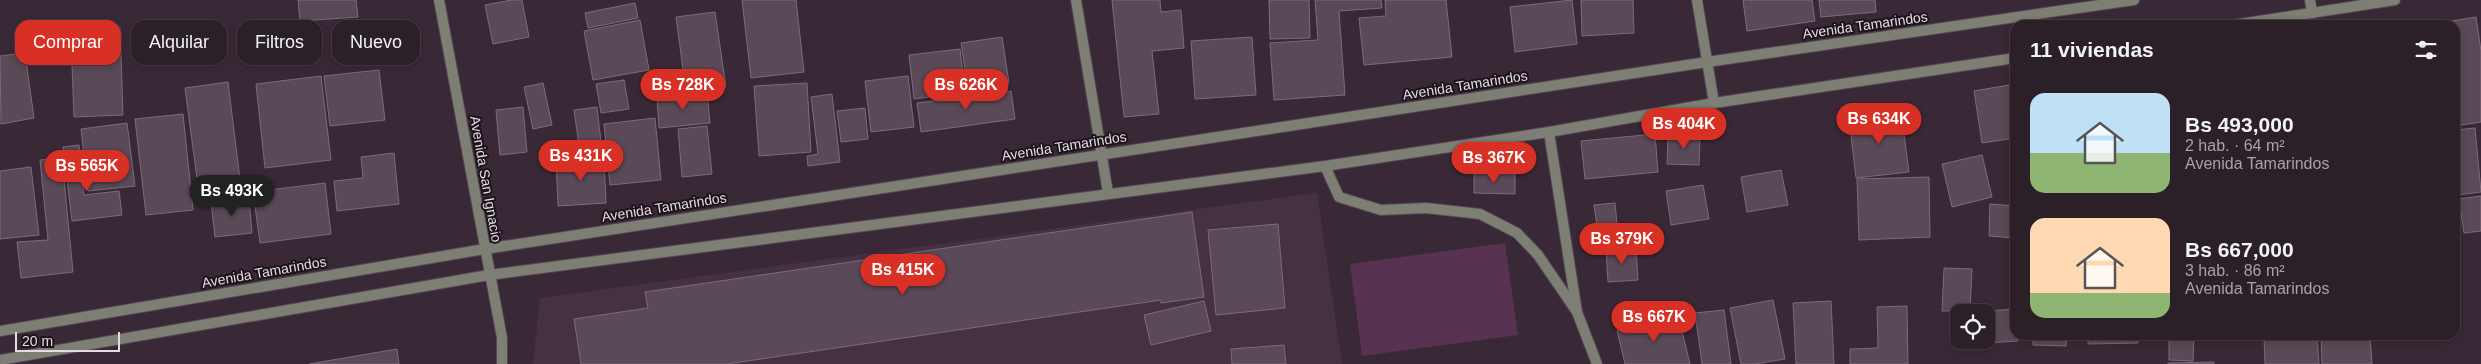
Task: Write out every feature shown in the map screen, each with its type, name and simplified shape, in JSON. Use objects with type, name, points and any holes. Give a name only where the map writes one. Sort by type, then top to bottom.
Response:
[{"type":"street","name":"Avenida San Ignacio","points":[[439,0],[502,338],[502,364]]},
{"type":"street","points":[[1076,0],[1108,193]]},
{"type":"street","points":[[1697,0],[1714,103]]},
{"type":"street","name":"Avenida Tamarindos","points":[[0,331],[485,249],[1707,62],[2134,0]]},
{"type":"street","points":[[2310,0],[2312,13]]},
{"type":"street","points":[[2266,20],[2312,13],[2347,4],[2395,0]]},
{"type":"street","points":[[0,360],[490,275],[1325,166],[1549,132],[1714,103],[2010,59]]},
{"type":"street","points":[[1549,132],[1577,312],[1597,364]]},
{"type":"street","points":[[1325,166],[1340,197],[1381,210],[1426,208],[1480,214],[1518,233],[1538,255],[1577,312]]},
{"type":"shaded area","points":[[1317,193],[1342,364],[533,364],[540,298]]},
{"type":"shaded area","points":[[1505,243],[1518,335],[1362,356],[1350,264]]},
{"type":"building","points":[[298,0],[356,0],[358,17],[300,20]]},
{"type":"building","points":[[522,0],[529,37],[493,44],[485,5]]},
{"type":"building","points":[[742,0],[796,0],[804,72],[751,78]]},
{"type":"building","points":[[1112,0],[1160,0],[1161,12],[1181,10],[1184,48],[1152,51],[1159,114],[1124,117]]},
{"type":"building","points":[[1269,0],[1309,0],[1310,38],[1270,39]]},
{"type":"building","points":[[1315,0],[1381,0],[1382,8],[1339,11],[1345,95],[1274,100],[1270,43],[1318,40]]},
{"type":"building","points":[[1385,0],[1446,0],[1452,57],[1364,65],[1359,18],[1386,16]]},
{"type":"building","points":[[1572,0],[1577,44],[1515,52],[1510,7]]},
{"type":"building","points":[[1581,0],[1633,0],[1634,33],[1582,36]]},
{"type":"building","points":[[1743,0],[1812,0],[1815,21],[1747,31]]},
{"type":"building","points":[[1819,0],[1875,0],[1876,12],[1821,17]]},
{"type":"building","points":[[635,3],[638,18],[588,28],[585,13]]},
{"type":"building","points":[[715,12],[726,87],[686,92],[676,17]]},
{"type":"building","points":[[2476,17],[2481,51],[2481,122],[2460,125],[2460,20],[2458,20]]},
{"type":"building","points":[[640,20],[649,70],[593,80],[584,31]]},
{"type":"building","points":[[1002,37],[1009,83],[968,89],[961,43]]},
{"type":"building","points":[[1252,37],[1256,95],[1195,99],[1191,41]]},
{"type":"building","points":[[960,49],[965,92],[914,99],[909,55]]},
{"type":"building","points":[[15,54],[15,65],[27,65],[34,118],[1,124],[0,56]]},
{"type":"building","points":[[121,56],[123,115],[74,117],[72,65],[121,65]]},
{"type":"building","points":[[379,70],[385,120],[330,126],[324,76]]},
{"type":"building","points":[[321,76],[331,160],[265,168],[256,84]]},
{"type":"building","points":[[908,76],[914,127],[871,132],[865,81]]},
{"type":"building","points":[[624,80],[629,109],[601,113],[596,84]]},
{"type":"building","points":[[228,82],[242,196],[200,201],[185,88]]},
{"type":"building","points":[[543,83],[552,125],[533,129],[524,87]]},
{"type":"building","points":[[807,83],[811,152],[759,156],[754,86]]},
{"type":"building","points":[[2010,85],[2010,139],[1982,143],[1974,91]]},
{"type":"building","points":[[1011,91],[1015,119],[921,132],[917,103]]},
{"type":"building","points":[[707,93],[710,123],[659,128],[657,98]]},
{"type":"building","points":[[832,94],[840,162],[808,166],[807,156],[818,154],[811,97]]},
{"type":"building","points":[[523,107],[527,152],[500,155],[496,110]]},
{"type":"building","points":[[597,107],[602,151],[580,153],[574,110]]},
{"type":"building","points":[[865,108],[868,139],[841,142],[837,111]]},
{"type":"building","points":[[1901,112],[1909,172],[1856,178],[1849,119]]},
{"type":"building","points":[[183,114],[193,210],[146,215],[135,119]]},
{"type":"building","points":[[655,118],[661,180],[610,185],[604,124]]},
{"type":"building","points":[[127,123],[135,186],[88,191],[81,129]]},
{"type":"building","points":[[707,126],[712,174],[682,177],[678,129]]},
{"type":"building","points":[[2475,128],[2481,192],[2460,195],[2460,130]]},
{"type":"building","points":[[1655,134],[1658,172],[1585,179],[1581,141]]},
{"type":"building","points":[[1668,136],[1700,137],[1699,165],[1667,164]]},
{"type":"building","points":[[79,145],[84,195],[119,191],[122,215],[72,221],[63,147]]},
{"type":"building","points":[[394,153],[399,204],[337,211],[334,181],[363,178],[361,157]]},
{"type":"building","points":[[1982,155],[1992,197],[1952,207],[1942,164]]},
{"type":"building","points":[[62,158],[73,272],[21,278],[17,242],[48,240],[40,160]]},
{"type":"building","points":[[604,158],[606,203],[558,206],[556,160]]},
{"type":"building","points":[[31,167],[39,235],[0,239],[0,171]]},
{"type":"building","points":[[1781,170],[1788,205],[1747,212],[1741,177]]},
{"type":"building","points":[[1474,173],[1515,174],[1515,194],[1474,193]]},
{"type":"building","points":[[1929,177],[1930,237],[1859,240],[1857,179]]},
{"type":"building","points":[[325,183],[331,234],[260,243],[253,192]]},
{"type":"building","points":[[1703,185],[1709,219],[1671,225],[1666,191]]},
{"type":"building","points":[[2481,196],[2481,231],[2464,233],[2460,199]]},
{"type":"building","points":[[249,198],[252,233],[215,237],[211,202]]},
{"type":"building","points":[[1615,203],[1617,224],[1597,226],[1594,205]]},
{"type":"building","points":[[1990,204],[2010,206],[2010,238],[1989,236]]},
{"type":"building","points":[[1192,212],[1204,297],[1161,303],[1161,300],[727,364],[581,364],[574,319],[648,308],[645,292]]},
{"type":"building","points":[[1278,224],[1285,308],[1216,315],[1208,230]]},
{"type":"building","points":[[1636,248],[1638,280],[1608,282],[1606,250]]},
{"type":"building","points":[[1944,268],[1972,269],[1970,304],[1950,304],[1950,311],[1942,311]]},
{"type":"building","points":[[1773,300],[1785,359],[1755,364],[1741,364],[1730,308]]},
{"type":"building","points":[[1204,301],[1211,331],[1151,345],[1144,315]]},
{"type":"building","points":[[1831,301],[1834,364],[1796,364],[1793,303]]},
{"type":"building","points":[[1907,306],[1908,364],[1850,364],[1850,349],[1878,348],[1877,307]]},
{"type":"building","points":[[2010,309],[2010,340],[2018,341],[1995,342],[1995,310]]},
{"type":"building","points":[[1724,310],[1731,364],[1702,364],[1695,313]]},
{"type":"building","points":[[1678,315],[1690,364],[1625,364],[1617,330]]},
{"type":"building","points":[[2033,340],[2067,340],[2066,346],[2033,345]]},
{"type":"building","points":[[2088,340],[2138,340],[2138,343],[2088,344]]},
{"type":"building","points":[[2169,340],[2194,340],[2193,361],[2169,360]]},
{"type":"building","points":[[2264,340],[2317,340],[2319,364],[2265,364]]},
{"type":"building","points":[[2321,340],[2370,340],[2372,364],[2322,364]]},
{"type":"building","points":[[1284,345],[1286,364],[1232,364],[1231,349]]},
{"type":"building","points":[[397,349],[399,364],[309,364]]},
{"type":"building","points":[[2214,362],[2214,364],[2168,364],[2168,363]]}]
